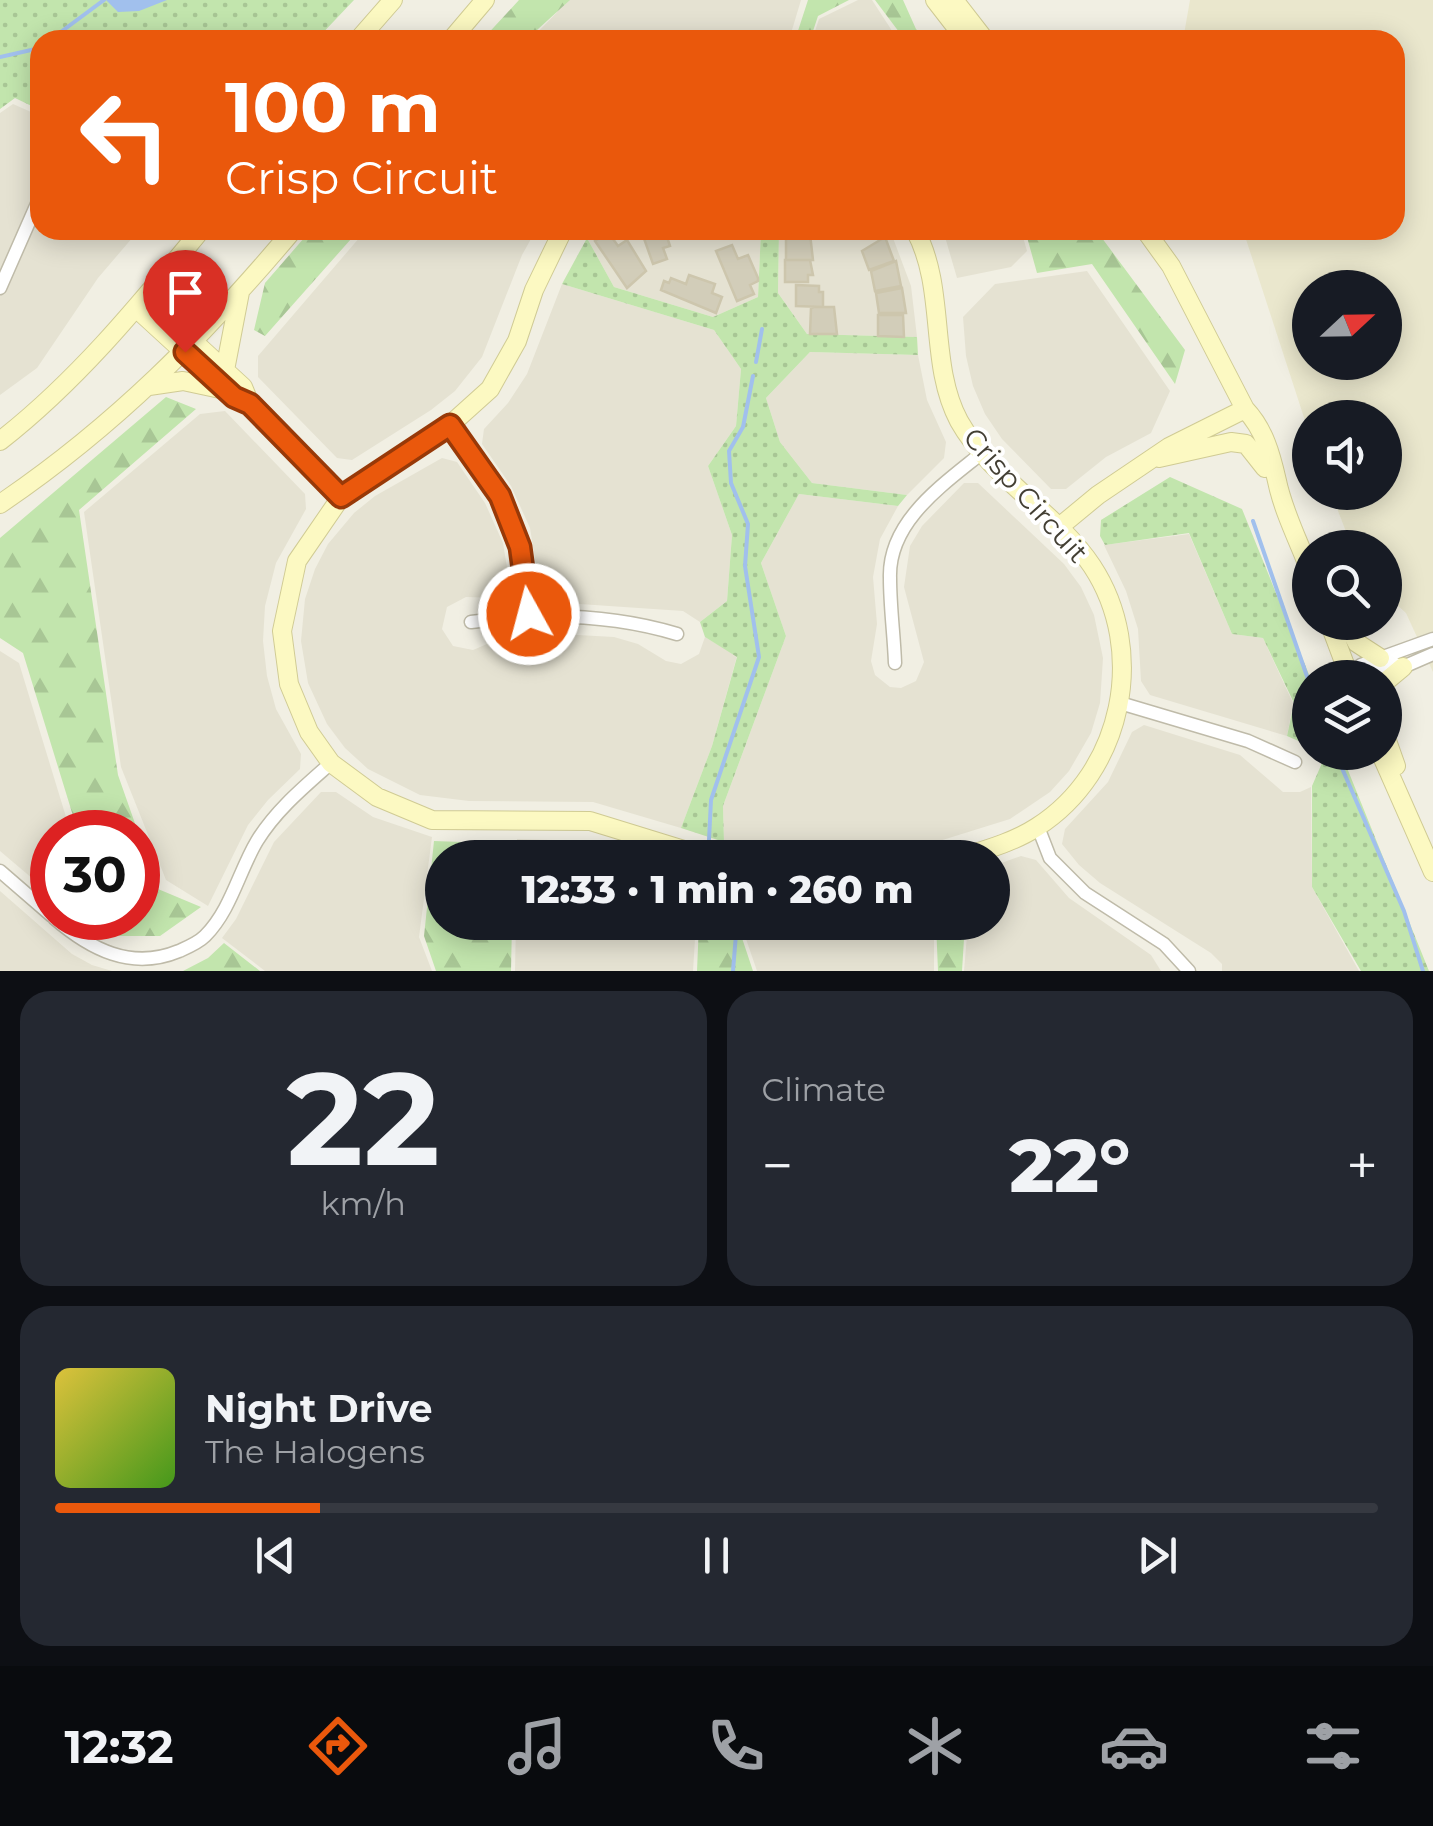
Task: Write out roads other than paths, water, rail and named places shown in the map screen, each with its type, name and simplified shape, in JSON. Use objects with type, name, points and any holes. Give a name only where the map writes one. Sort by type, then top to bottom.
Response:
[{"type":"street","points":[[367,30],[393,0]]},
{"type":"street","points":[[460,30],[486,0]]},
{"type":"street","points":[[935,0],[958,30]]},
{"type":"street","points":[[954,0],[976,30]]},
{"type":"street","points":[[0,288],[30,219]]},
{"type":"street","points":[[0,442],[58,393],[193,240]]},
{"type":"street","points":[[0,504],[81,445],[190,348],[284,240]]},
{"type":"street","points":[[558,240],[534,290],[516,341],[490,389],[450,425],[341,497],[296,562],[282,631],[289,684],[309,732],[331,762],[377,797],[432,820],[590,821],[652,840]]},
{"type":"street","name":"Crisp Circuit","points":[[921,240],[934,293],[942,362],[959,420],[982,452],[1086,558],[1106,591],[1118,623],[1120,703],[1104,752],[1086,780],[1038,826],[1010,841]]},
{"type":"street","points":[[1153,240],[1171,266],[1245,409],[1246,425],[1293,530]]},
{"type":"street","points":[[225,370],[240,292]]},
{"type":"street","points":[[140,302],[190,348],[226,390]]},
{"type":"street","points":[[190,348],[225,370],[243,387],[250,404]]},
{"type":"street","points":[[149,386],[184,381],[226,390],[250,404],[341,497]]},
{"type":"street","points":[[1058,528],[1098,495],[1169,447],[1245,409]]},
{"type":"street","points":[[450,425],[500,496],[520,547],[529,614]]},
{"type":"street","points":[[1154,458],[1232,442],[1246,444],[1271,475]]},
{"type":"street","points":[[895,664],[889,574],[900,532],[934,491],[982,452]]},
{"type":"street","points":[[471,622],[529,614],[646,624],[677,634]]},
{"type":"street","points":[[1355,640],[1380,658]]},
{"type":"street","points":[[1375,660],[1433,640]]},
{"type":"street","points":[[1403,667],[1433,654]]},
{"type":"street","points":[[1120,703],[1248,742],[1292,761]]},
{"type":"street","points":[[79,940],[121,959],[166,957],[198,942],[223,912],[258,840],[284,806],[331,762]]},
{"type":"street","points":[[1387,770],[1433,872]]},
{"type":"street","points":[[1393,786],[1395,770]]},
{"type":"street","points":[[1038,826],[1050,858],[1085,893],[1164,944],[1189,971]]},
{"type":"street","points":[[0,870],[30,897]]},
{"type":"water","points":[[106,0],[167,0],[139,11],[118,12]]},
{"type":"waterway","points":[[64,30],[104,0]]},
{"type":"waterway","points":[[0,57],[30,50]]},
{"type":"waterway","points":[[756,362],[762,329]]},
{"type":"waterway","points":[[709,840],[711,800],[759,657],[745,566],[748,524],[731,483],[729,451],[743,427],[753,376]]},
{"type":"waterway","points":[[1253,521],[1301,660]]},
{"type":"waterway","points":[[1343,770],[1404,911],[1423,971]]},
{"type":"waterway","points":[[733,971],[736,940]]}]
